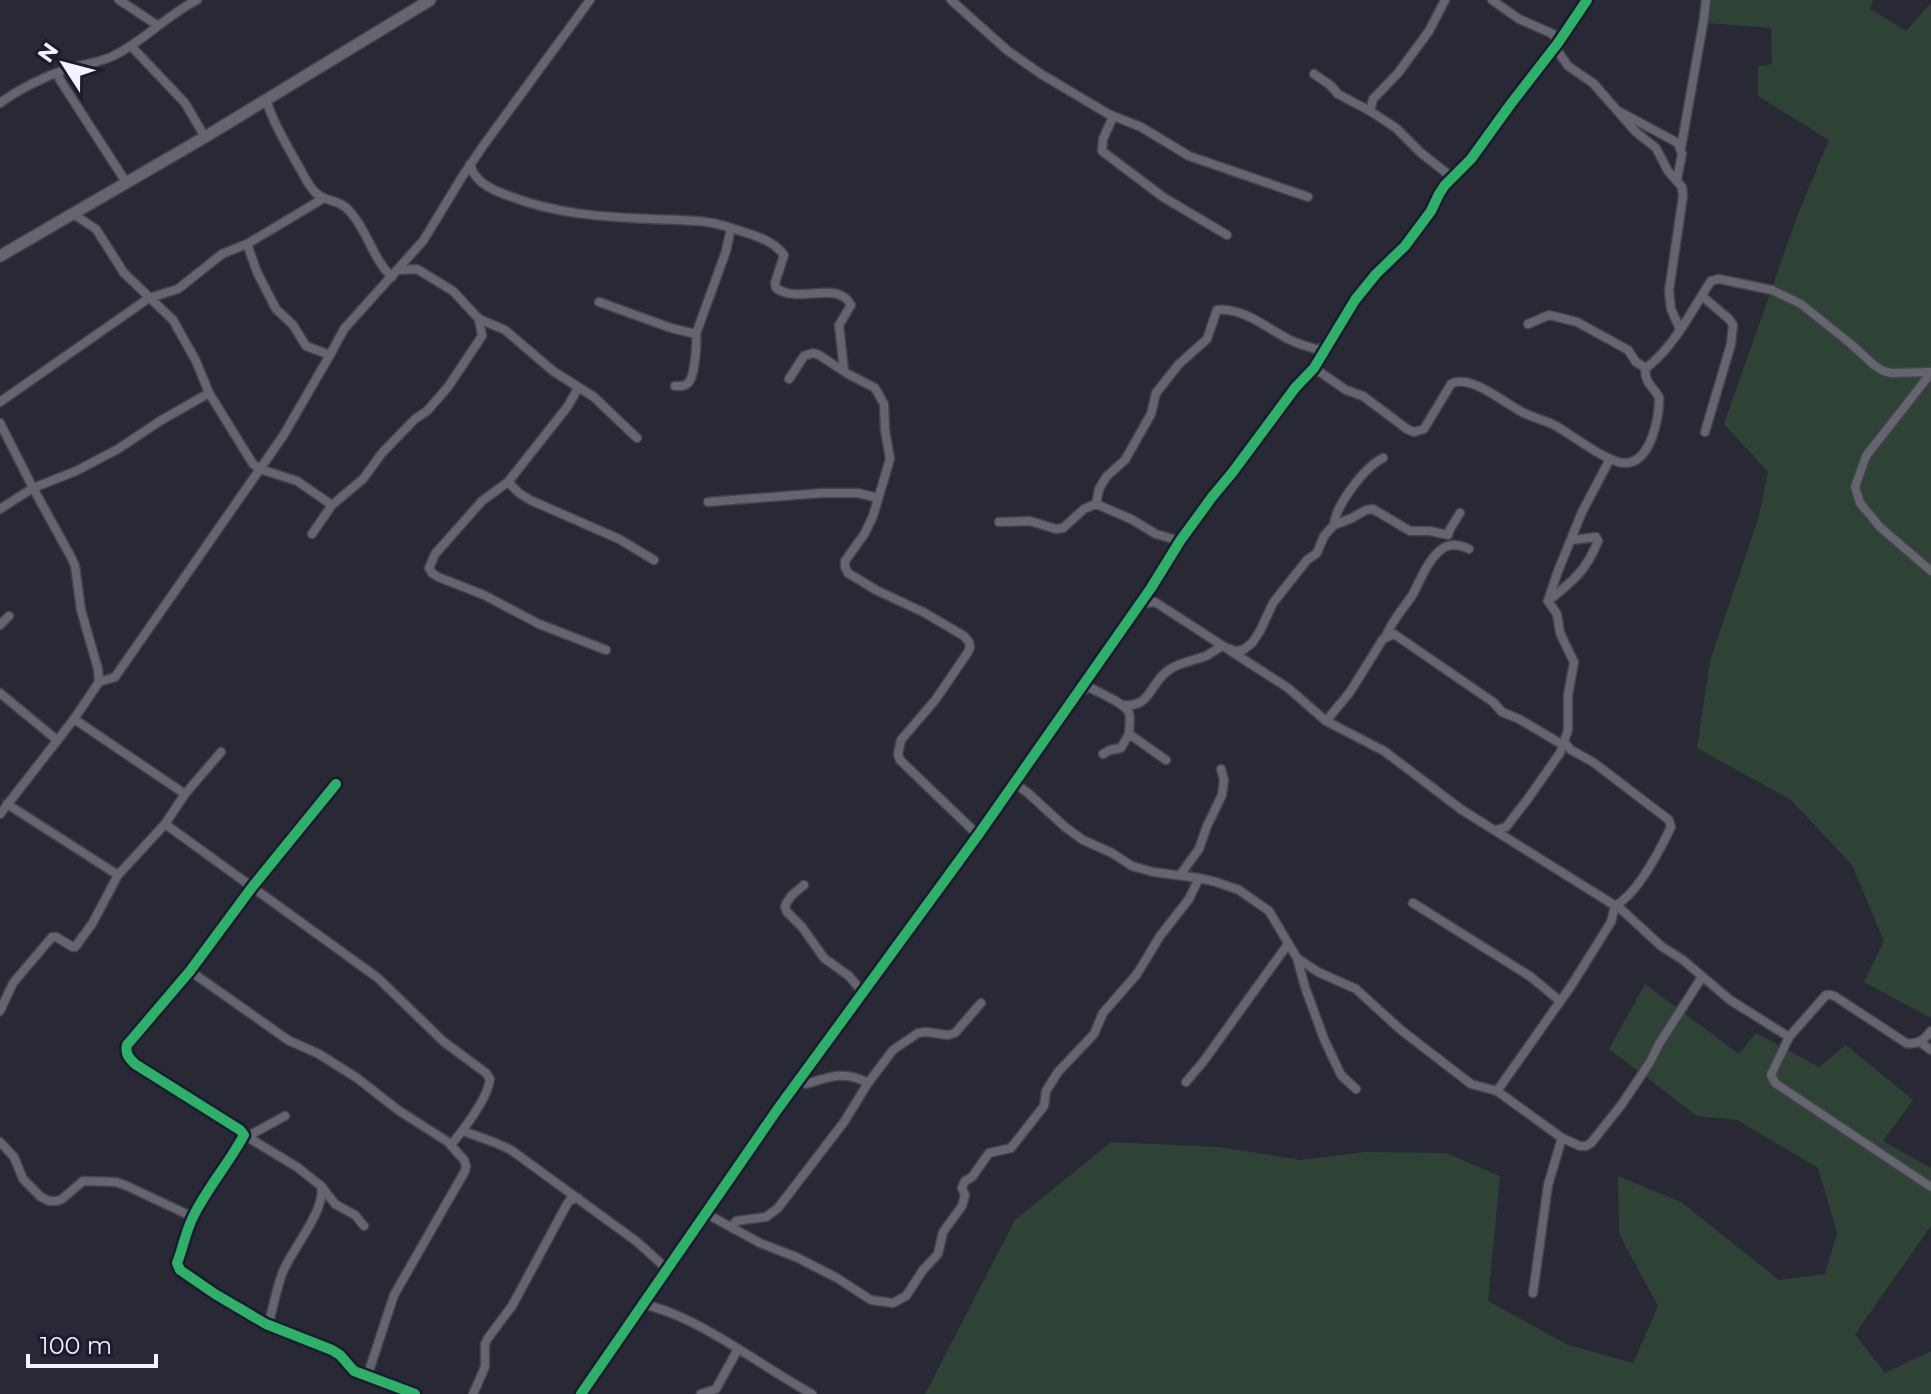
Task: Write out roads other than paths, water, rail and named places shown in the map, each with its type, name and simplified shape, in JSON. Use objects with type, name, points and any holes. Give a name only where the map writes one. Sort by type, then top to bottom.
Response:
[{"type":"street","points":[[119,0],[157,25]]},
{"type":"street","points":[[0,103],[57,73],[113,56],[197,0]]},
{"type":"street","points":[[0,256],[205,137],[430,0]]},
{"type":"street","points":[[99,682],[115,677],[283,436],[344,329],[423,241],[470,164],[590,0]]},
{"type":"street","points":[[951,0],[1008,51],[1110,115],[1141,127],[1189,156],[1308,197]]},
{"type":"street","points":[[1370,111],[1373,99],[1398,73],[1429,31],[1445,0]]},
{"type":"street","points":[[1492,0],[1519,19],[1553,34],[1564,62],[1593,83],[1636,132],[1656,148],[1668,171],[1682,187],[1669,291],[1671,309],[1680,329]]},
{"type":"street","points":[[581,1394],[777,1110],[1072,702],[1180,541],[1295,388],[1314,368],[1355,300],[1405,246],[1431,211],[1439,194],[1471,159],[1587,0]]},
{"type":"street","points":[[1677,179],[1706,0]]},
{"type":"street","points":[[131,46],[185,103],[205,137]]},
{"type":"street","points":[[57,73],[126,182]]},
{"type":"street","points":[[1314,74],[1338,94],[1396,128],[1453,178]]},
{"type":"street","points":[[266,100],[275,126],[311,188],[324,198],[346,205],[363,230],[380,265],[395,273],[417,269],[453,291],[479,319],[505,330],[553,371],[602,404],[637,438]]},
{"type":"street","points":[[1617,111],[1662,133],[1681,148]]},
{"type":"street","points":[[1110,115],[1112,119],[1103,139],[1102,151],[1163,197],[1227,235]]},
{"type":"street","points":[[470,164],[475,176],[501,193],[563,212],[599,217],[713,222],[758,236],[784,255],[775,283],[780,291],[803,296],[831,292],[849,300],[851,305],[839,325],[844,370]]},
{"type":"street","points":[[462,177],[475,176]]},
{"type":"street","points":[[0,402],[149,298],[178,289],[222,254],[247,244],[324,198]]},
{"type":"street","points":[[73,214],[96,229],[124,273],[173,320],[196,361],[209,393],[248,459],[260,469],[297,481],[332,505]]},
{"type":"street","points":[[675,386],[684,386],[691,379],[696,334],[726,251],[731,228]]},
{"type":"street","points":[[247,244],[267,296],[276,309],[293,325],[306,346],[330,355]]},
{"type":"street","points":[[413,254],[417,269]]},
{"type":"street","points":[[1314,368],[1346,390],[1363,396],[1410,431],[1424,429],[1448,388],[1455,381],[1460,381],[1484,389],[1521,412],[1556,426],[1610,459],[1623,463],[1631,462],[1646,450],[1656,427],[1659,397],[1646,381],[1646,368],[1656,361],[1714,279],[1772,290],[1801,304],[1883,371],[1931,372]]},
{"type":"street","points":[[1702,296],[1733,325],[1731,344],[1705,432]]},
{"type":"street","points":[[599,302],[696,334]]},
{"type":"street","points":[[1096,504],[1103,482],[1125,460],[1151,414],[1156,393],[1179,364],[1207,339],[1217,310],[1232,311],[1253,319],[1292,341],[1316,349],[1329,343]]},
{"type":"street","points":[[1528,324],[1549,315],[1577,322],[1628,350],[1636,362],[1646,368]]},
{"type":"street","points":[[1676,317],[1687,319]]},
{"type":"street","points":[[479,319],[482,336]]},
{"type":"street","points":[[312,534],[332,505],[363,479],[382,453],[448,387],[482,336],[494,325]]},
{"type":"street","points":[[789,379],[804,356],[819,355],[875,388],[884,404],[890,459],[873,516],[845,561],[845,567],[848,573],[876,590],[925,613],[969,642],[970,647],[936,699],[901,740],[898,754],[900,760],[978,835]]},
{"type":"street","points":[[1931,372],[1866,456],[1855,487],[1860,503],[1880,527],[1931,571]]},
{"type":"street","points":[[578,388],[568,406],[508,482],[482,501],[435,554],[429,568],[438,577],[484,595],[539,624],[606,650]]},
{"type":"street","points":[[0,509],[33,488],[76,471],[118,449],[209,393]]},
{"type":"street","points":[[0,423],[75,566],[81,610],[99,682],[0,814]]},
{"type":"street","points":[[1334,525],[1338,509],[1346,496],[1373,463],[1383,458]]},
{"type":"street","points":[[1548,601],[1587,501],[1610,459]]},
{"type":"street","points":[[508,482],[530,500],[619,539],[654,560]]},
{"type":"street","points":[[708,502],[822,493],[858,493],[878,498]]},
{"type":"street","points":[[999,522],[1030,521],[1056,529],[1063,528],[1084,509],[1096,504],[1156,534],[1180,541]]},
{"type":"street","points":[[1222,646],[1235,651],[1243,650],[1252,643],[1273,603],[1307,560],[1317,553],[1324,536],[1334,525],[1373,509],[1410,531],[1448,535]]},
{"type":"street","points":[[1326,721],[1350,692],[1442,548],[1460,513]]},
{"type":"street","points":[[1548,601],[1584,569],[1598,541],[1596,537],[1572,540]]},
{"type":"street","points":[[1442,548],[1457,545],[1469,549]]},
{"type":"street","points":[[1151,588],[1155,602],[1288,688],[1326,721],[1384,751],[1462,810],[1620,906],[1661,946],[1740,1007],[1789,1037]]},
{"type":"street","points":[[1496,830],[1511,823],[1565,748],[1569,723],[1568,695],[1574,662],[1560,633],[1557,614],[1548,601]]},
{"type":"street","points":[[1140,604],[1155,602]]},
{"type":"street","points":[[0,625],[9,616]]},
{"type":"street","points":[[1386,636],[1399,636],[1493,702],[1502,712],[1584,756],[1671,823],[1646,872],[1497,1091]]},
{"type":"street","points":[[1123,705],[1130,706],[1145,700],[1165,672],[1222,646]]},
{"type":"street","points":[[98,669],[115,677]]},
{"type":"street","points":[[1072,702],[1089,687],[1128,710],[1129,734],[1121,748],[1103,754]]},
{"type":"street","points":[[0,693],[57,740]]},
{"type":"street","points":[[74,719],[185,794]]},
{"type":"street","points":[[1129,734],[1166,760]]},
{"type":"street","points":[[0,1011],[13,983],[52,937],[75,947],[92,924],[118,875],[165,824],[185,794],[221,752]]},
{"type":"street","points":[[1180,875],[1199,849],[1222,795],[1224,780],[1221,769]]},
{"type":"street","points":[[1014,783],[1083,840],[1132,866],[1199,878],[1239,890],[1269,911],[1297,958],[1329,1051],[1344,1080],[1356,1089]]},
{"type":"street","points":[[336,784],[253,886],[190,971],[127,1045],[126,1051],[135,1064],[297,1167],[321,1186],[335,1204],[355,1215],[364,1226]]},
{"type":"street","points":[[7,804],[118,875]]},
{"type":"street","points":[[165,824],[378,978],[444,1042],[486,1073],[490,1079],[488,1089],[451,1145]]},
{"type":"street","points":[[707,1214],[760,1243],[837,1278],[871,1300],[893,1303],[906,1296],[938,1254],[943,1232],[962,1206],[965,1181],[972,1177],[989,1153],[1011,1148],[1044,1106],[1046,1091],[1058,1072],[1094,1034],[1103,1013],[1137,974],[1160,936],[1189,899],[1199,878]]},
{"type":"street","points":[[804,885],[787,902],[787,912],[824,958],[849,976],[863,993]]},
{"type":"street","points":[[1413,903],[1531,977],[1560,1001]]},
{"type":"street","points":[[1186,1082],[1288,944]]},
{"type":"street","points":[[1297,958],[1318,972],[1356,989],[1401,1030],[1471,1084],[1497,1091],[1562,1138],[1580,1146],[1591,1143],[1622,1104],[1702,977]]},
{"type":"street","points":[[190,971],[288,1040],[319,1054],[357,1078],[451,1145],[464,1160],[465,1171],[394,1295],[367,1377]]},
{"type":"street","points":[[1931,1031],[1920,1042],[1913,1044],[1899,1040],[1831,995],[1822,998],[1789,1037],[1771,1075],[1775,1083],[1931,1187]]},
{"type":"street","points":[[732,1228],[736,1221],[766,1217],[778,1208],[844,1122],[893,1050],[918,1033],[955,1033],[981,1003]]},
{"type":"street","points":[[1920,1042],[1931,1050]]},
{"type":"street","points":[[800,1080],[806,1084],[835,1075],[858,1077],[868,1083]]},
{"type":"street","points":[[244,1135],[252,1134],[285,1116]]},
{"type":"street","points":[[463,1131],[511,1150],[636,1241],[666,1268]]},
{"type":"street","points":[[244,1135],[193,1217],[177,1263],[180,1270],[266,1324],[332,1350],[354,1371],[415,1394]]},
{"type":"street","points":[[1533,1293],[1548,1185],[1562,1138]]},
{"type":"street","points":[[0,1142],[14,1157],[23,1179],[49,1201],[62,1199],[83,1181],[116,1182],[193,1217]]},
{"type":"street","points":[[266,1324],[283,1271],[323,1194],[321,1186]]},
{"type":"street","points":[[473,1394],[485,1367],[488,1338],[512,1306],[566,1206],[570,1200],[578,1198]]},
{"type":"street","points":[[642,1304],[664,1310],[738,1349],[812,1394]]},
{"type":"street","points":[[701,1394],[716,1389],[738,1349]]}]
